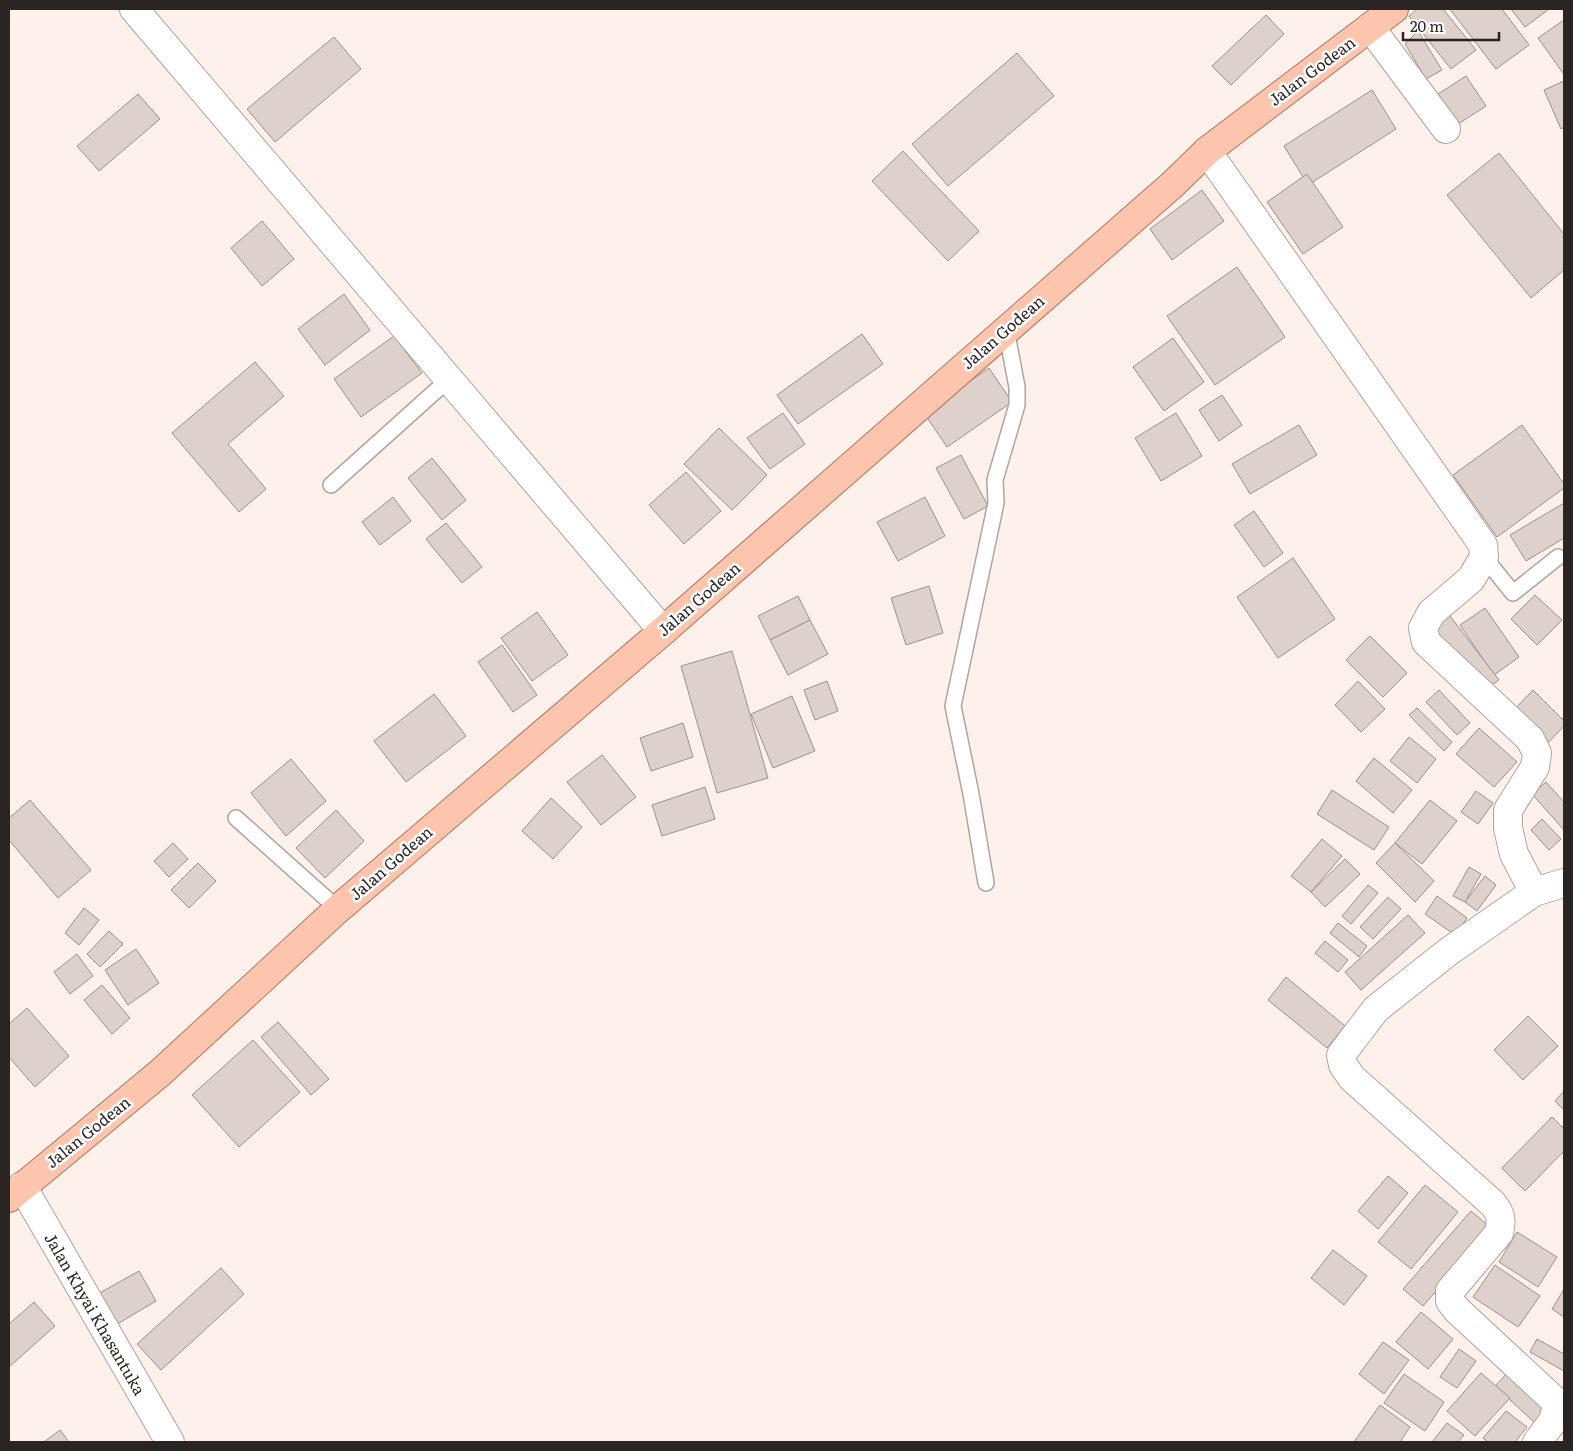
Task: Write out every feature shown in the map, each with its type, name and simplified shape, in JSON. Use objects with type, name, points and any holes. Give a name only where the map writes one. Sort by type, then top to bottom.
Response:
[{"type":"main road","name":"Jalan Godean","points":[[15,1192],[160,1072],[338,909],[663,631],[1172,185],[1207,151],[1394,9]]},
{"type":"street","points":[[134,9],[663,631]]},
{"type":"street","points":[[1370,27],[1446,129]]},
{"type":"street","points":[[1207,151],[1483,545],[1484,557],[1471,579],[1431,613],[1422,628],[1426,642],[1530,739],[1537,753],[1535,767],[1508,810],[1508,828],[1514,854],[1534,892]]},
{"type":"street","points":[[1551,1431],[1558,1408],[1553,1399],[1457,1310],[1450,1301],[1450,1291],[1499,1233],[1502,1222],[1500,1213],[1493,1204],[1352,1078],[1343,1065],[1341,1055],[1376,1008],[1448,952],[1534,892],[1564,883]]},
{"type":"street","name":"Jalan Khyai Khasantuka","points":[[15,1192],[170,1442]]},
{"type":"lane","points":[[986,883],[971,794],[953,706],[996,503],[995,480],[1017,405],[1017,387],[1006,329]]},
{"type":"lane","points":[[331,485],[449,379]]},
{"type":"lane","points":[[1484,557],[1513,593],[1558,557]]},
{"type":"lane","points":[[236,818],[338,909]]},
{"type":"building","points":[[1417,9],[1443,9],[1476,50],[1451,69],[1409,16]]},
{"type":"building","points":[[1450,9],[1502,9],[1529,45],[1496,69]]},
{"type":"building","points":[[1511,9],[1549,9],[1525,27]]},
{"type":"building","points":[[1266,15],[1284,34],[1231,85],[1212,66]]},
{"type":"building","points":[[1564,20],[1564,72],[1563,73],[1538,38]]},
{"type":"building","points":[[1418,31],[1442,70],[1426,79],[1405,44]]},
{"type":"building","points":[[334,37],[361,69],[275,142],[247,109]]},
{"type":"building","points":[[1017,53],[1054,96],[948,186],[912,144]]},
{"type":"building","points":[[1466,76],[1486,106],[1458,124],[1438,94]]},
{"type":"building","points":[[1564,81],[1564,127],[1561,129],[1544,90]]},
{"type":"building","points":[[1372,90],[1396,129],[1308,185],[1284,146]]},
{"type":"building","points":[[138,94],[160,119],[99,171],[77,146]]},
{"type":"building","points":[[903,151],[979,231],[948,261],[872,181]]},
{"type":"building","points":[[1499,153],[1564,234],[1564,270],[1531,298],[1447,195]]},
{"type":"building","points":[[1307,174],[1343,227],[1303,254],[1267,202]]},
{"type":"building","points":[[1202,190],[1224,221],[1172,260],[1150,229]]},
{"type":"building","points":[[262,221],[294,259],[262,286],[231,248]]},
{"type":"building","points":[[1237,267],[1285,337],[1215,385],[1167,316]]},
{"type":"building","points":[[344,294],[370,330],[325,365],[298,329]]},
{"type":"building","points":[[862,334],[883,364],[798,424],[777,395]]},
{"type":"building","points":[[394,336],[422,373],[361,417],[334,379]]},
{"type":"building","points":[[1173,338],[1204,382],[1164,411],[1133,367]]},
{"type":"building","points":[[255,362],[284,396],[228,444],[266,489],[239,512],[172,433]]},
{"type":"building","points":[[989,368],[1012,402],[947,447],[924,413]]},
{"type":"building","points":[[1222,395],[1242,425],[1219,441],[1199,410]]},
{"type":"building","points":[[783,413],[805,444],[770,469],[747,438]]},
{"type":"building","points":[[1176,413],[1202,456],[1161,481],[1135,438]]},
{"type":"building","points":[[1299,425],[1317,455],[1250,494],[1232,464]]},
{"type":"building","points":[[1522,425],[1564,484],[1564,488],[1497,537],[1453,475]]},
{"type":"building","points":[[719,428],[767,475],[732,510],[684,464]]},
{"type":"building","points":[[961,455],[988,506],[964,519],[936,468]]},
{"type":"building","points":[[432,458],[466,500],[442,520],[408,478]]},
{"type":"building","points":[[686,472],[721,511],[684,544],[649,505]]},
{"type":"building","points":[[393,497],[411,521],[380,545],[362,522]]},
{"type":"building","points":[[925,497],[945,536],[898,561],[877,522]]},
{"type":"building","points":[[1564,503],[1564,538],[1526,561],[1510,535]]},
{"type":"building","points":[[1254,511],[1283,553],[1264,567],[1234,525]]},
{"type":"building","points":[[446,523],[482,567],[462,583],[426,539]]},
{"type":"building","points":[[1293,558],[1335,619],[1278,658],[1237,597]]},
{"type":"building","points":[[929,586],[943,633],[906,645],[891,598]]},
{"type":"building","points":[[1535,595],[1562,620],[1537,645],[1511,619]]},
{"type":"building","points":[[798,596],[810,620],[770,640],[758,616]]},
{"type":"building","points":[[1485,608],[1519,657],[1494,675],[1460,625]]},
{"type":"building","points":[[537,612],[568,655],[532,681],[501,638]]},
{"type":"building","points":[[1450,616],[1499,680],[1482,692],[1433,629]]},
{"type":"building","points":[[810,620],[828,654],[788,675],[770,640]]},
{"type":"building","points":[[1370,636],[1407,673],[1383,697],[1346,660]]},
{"type":"building","points":[[502,645],[537,695],[513,712],[478,662]]},
{"type":"building","points":[[732,651],[768,778],[717,793],[681,666]]},
{"type":"building","points":[[827,681],[838,711],[815,720],[804,690]]},
{"type":"building","points":[[1358,681],[1385,709],[1361,732],[1335,705]]},
{"type":"building","points":[[1439,690],[1470,723],[1457,735],[1426,702]]},
{"type":"building","points":[[1533,690],[1564,721],[1564,726],[1545,746],[1511,713]]},
{"type":"building","points":[[434,694],[466,736],[406,782],[374,741]]},
{"type":"building","points":[[792,696],[815,751],[773,768],[751,714]]},
{"type":"building","points":[[1417,708],[1452,742],[1444,751],[1409,715]]},
{"type":"building","points":[[683,723],[693,757],[651,771],[640,738]]},
{"type":"building","points":[[1479,728],[1517,762],[1494,787],[1456,754]]},
{"type":"building","points":[[1409,737],[1436,759],[1417,783],[1390,761]]},
{"type":"building","points":[[602,755],[636,797],[601,825],[567,782]]},
{"type":"building","points":[[1374,758],[1412,790],[1393,813],[1356,781]]},
{"type":"building","points":[[291,759],[326,801],[286,836],[251,793]]},
{"type":"building","points":[[1546,782],[1564,802],[1564,830],[1532,794]]},
{"type":"building","points":[[705,787],[715,819],[662,836],[652,805]]},
{"type":"building","points":[[1332,790],[1389,827],[1374,850],[1317,814]]},
{"type":"building","points":[[1476,791],[1493,803],[1478,824],[1461,812]]},
{"type":"building","points":[[551,798],[582,827],[553,859],[522,831]]},
{"type":"building","points":[[30,800],[91,870],[58,898],[9,840],[9,818]]},
{"type":"building","points":[[1430,800],[1457,821],[1422,864],[1395,843]]},
{"type":"building","points":[[336,810],[364,841],[325,878],[296,848]]},
{"type":"building","points":[[1542,819],[1561,839],[1549,850],[1531,830]]},
{"type":"building","points":[[1322,839],[1342,856],[1311,892],[1291,876]]},
{"type":"building","points":[[173,843],[188,859],[169,877],[154,861]]},
{"type":"building","points":[[1395,843],[1434,881],[1415,902],[1376,863]]},
{"type":"building","points":[[1345,859],[1360,874],[1325,907],[1311,892]]},
{"type":"building","points":[[198,863],[216,881],[189,908],[171,890]]},
{"type":"building","points":[[1469,867],[1481,874],[1465,902],[1453,896]]},
{"type":"building","points":[[1485,876],[1496,885],[1477,911],[1465,902]]},
{"type":"building","points":[[1368,885],[1378,893],[1351,924],[1342,916]]},
{"type":"building","points":[[1437,896],[1467,918],[1455,935],[1425,914]]},
{"type":"building","points":[[1388,897],[1401,909],[1373,939],[1360,927]]},
{"type":"building","points":[[84,908],[99,920],[79,945],[65,933]]},
{"type":"building","points":[[1408,915],[1425,933],[1361,990],[1345,972]]},
{"type":"building","points":[[1338,923],[1367,946],[1359,957],[1330,933]]},
{"type":"building","points":[[109,931],[123,944],[100,967],[87,954]]},
{"type":"building","points":[[1325,941],[1348,960],[1338,972],[1315,953]]},
{"type":"building","points":[[136,949],[159,983],[128,1005],[105,970]]},
{"type":"building","points":[[77,954],[93,976],[70,994],[54,972]]},
{"type":"building","points":[[1286,977],[1345,1026],[1327,1048],[1268,1000]]},
{"type":"building","points":[[102,985],[130,1018],[112,1034],[84,1000]]},
{"type":"building","points":[[27,1008],[69,1056],[35,1087],[9,1057],[9,1024]]},
{"type":"building","points":[[1528,1016],[1558,1046],[1523,1080],[1494,1050]]},
{"type":"building","points":[[278,1022],[329,1079],[311,1095],[261,1037]]},
{"type":"building","points":[[253,1040],[300,1092],[239,1147],[192,1095]]},
{"type":"building","points":[[1564,1091],[1564,1110],[1555,1101]]},
{"type":"building","points":[[1552,1117],[1564,1129],[1564,1151],[1525,1191],[1502,1168]]},
{"type":"building","points":[[1388,1176],[1408,1193],[1378,1229],[1358,1211]]},
{"type":"building","points":[[1425,1185],[1458,1212],[1411,1269],[1378,1242]]},
{"type":"building","points":[[1471,1211],[1491,1228],[1423,1306],[1403,1289]]},
{"type":"building","points":[[1517,1232],[1557,1257],[1538,1287],[1499,1262]]},
{"type":"building","points":[[1333,1250],[1367,1276],[1344,1305],[1311,1278]]},
{"type":"building","points":[[1495,1265],[1540,1296],[1518,1327],[1473,1297]]},
{"type":"building","points":[[221,1268],[244,1294],[161,1370],[137,1344]]},
{"type":"building","points":[[139,1271],[156,1301],[114,1326],[96,1295]]},
{"type":"building","points":[[1564,1289],[1564,1317],[1552,1309]]},
{"type":"building","points":[[34,1302],[55,1326],[9,1367],[9,1324]]},
{"type":"building","points":[[1421,1312],[1453,1339],[1428,1369],[1396,1342]]},
{"type":"building","points":[[1537,1339],[1564,1354],[1564,1371],[1530,1352]]},
{"type":"building","points":[[1383,1342],[1409,1360],[1384,1394],[1359,1374]]},
{"type":"building","points":[[1459,1349],[1476,1361],[1457,1388],[1440,1377]]},
{"type":"building","points":[[1513,1367],[1553,1404],[1535,1423],[1495,1386]]},
{"type":"building","points":[[1481,1373],[1510,1398],[1475,1436],[1447,1411]]},
{"type":"building","points":[[1404,1374],[1444,1402],[1425,1431],[1384,1403]]},
{"type":"building","points":[[1380,1405],[1410,1427],[1400,1442],[1354,1442]]},
{"type":"building","points":[[1506,1411],[1527,1427],[1515,1442],[1488,1442],[1483,1438]]},
{"type":"building","points":[[1447,1423],[1464,1435],[1458,1442],[1432,1442]]},
{"type":"building","points":[[60,1430],[69,1442],[44,1442]]}]
